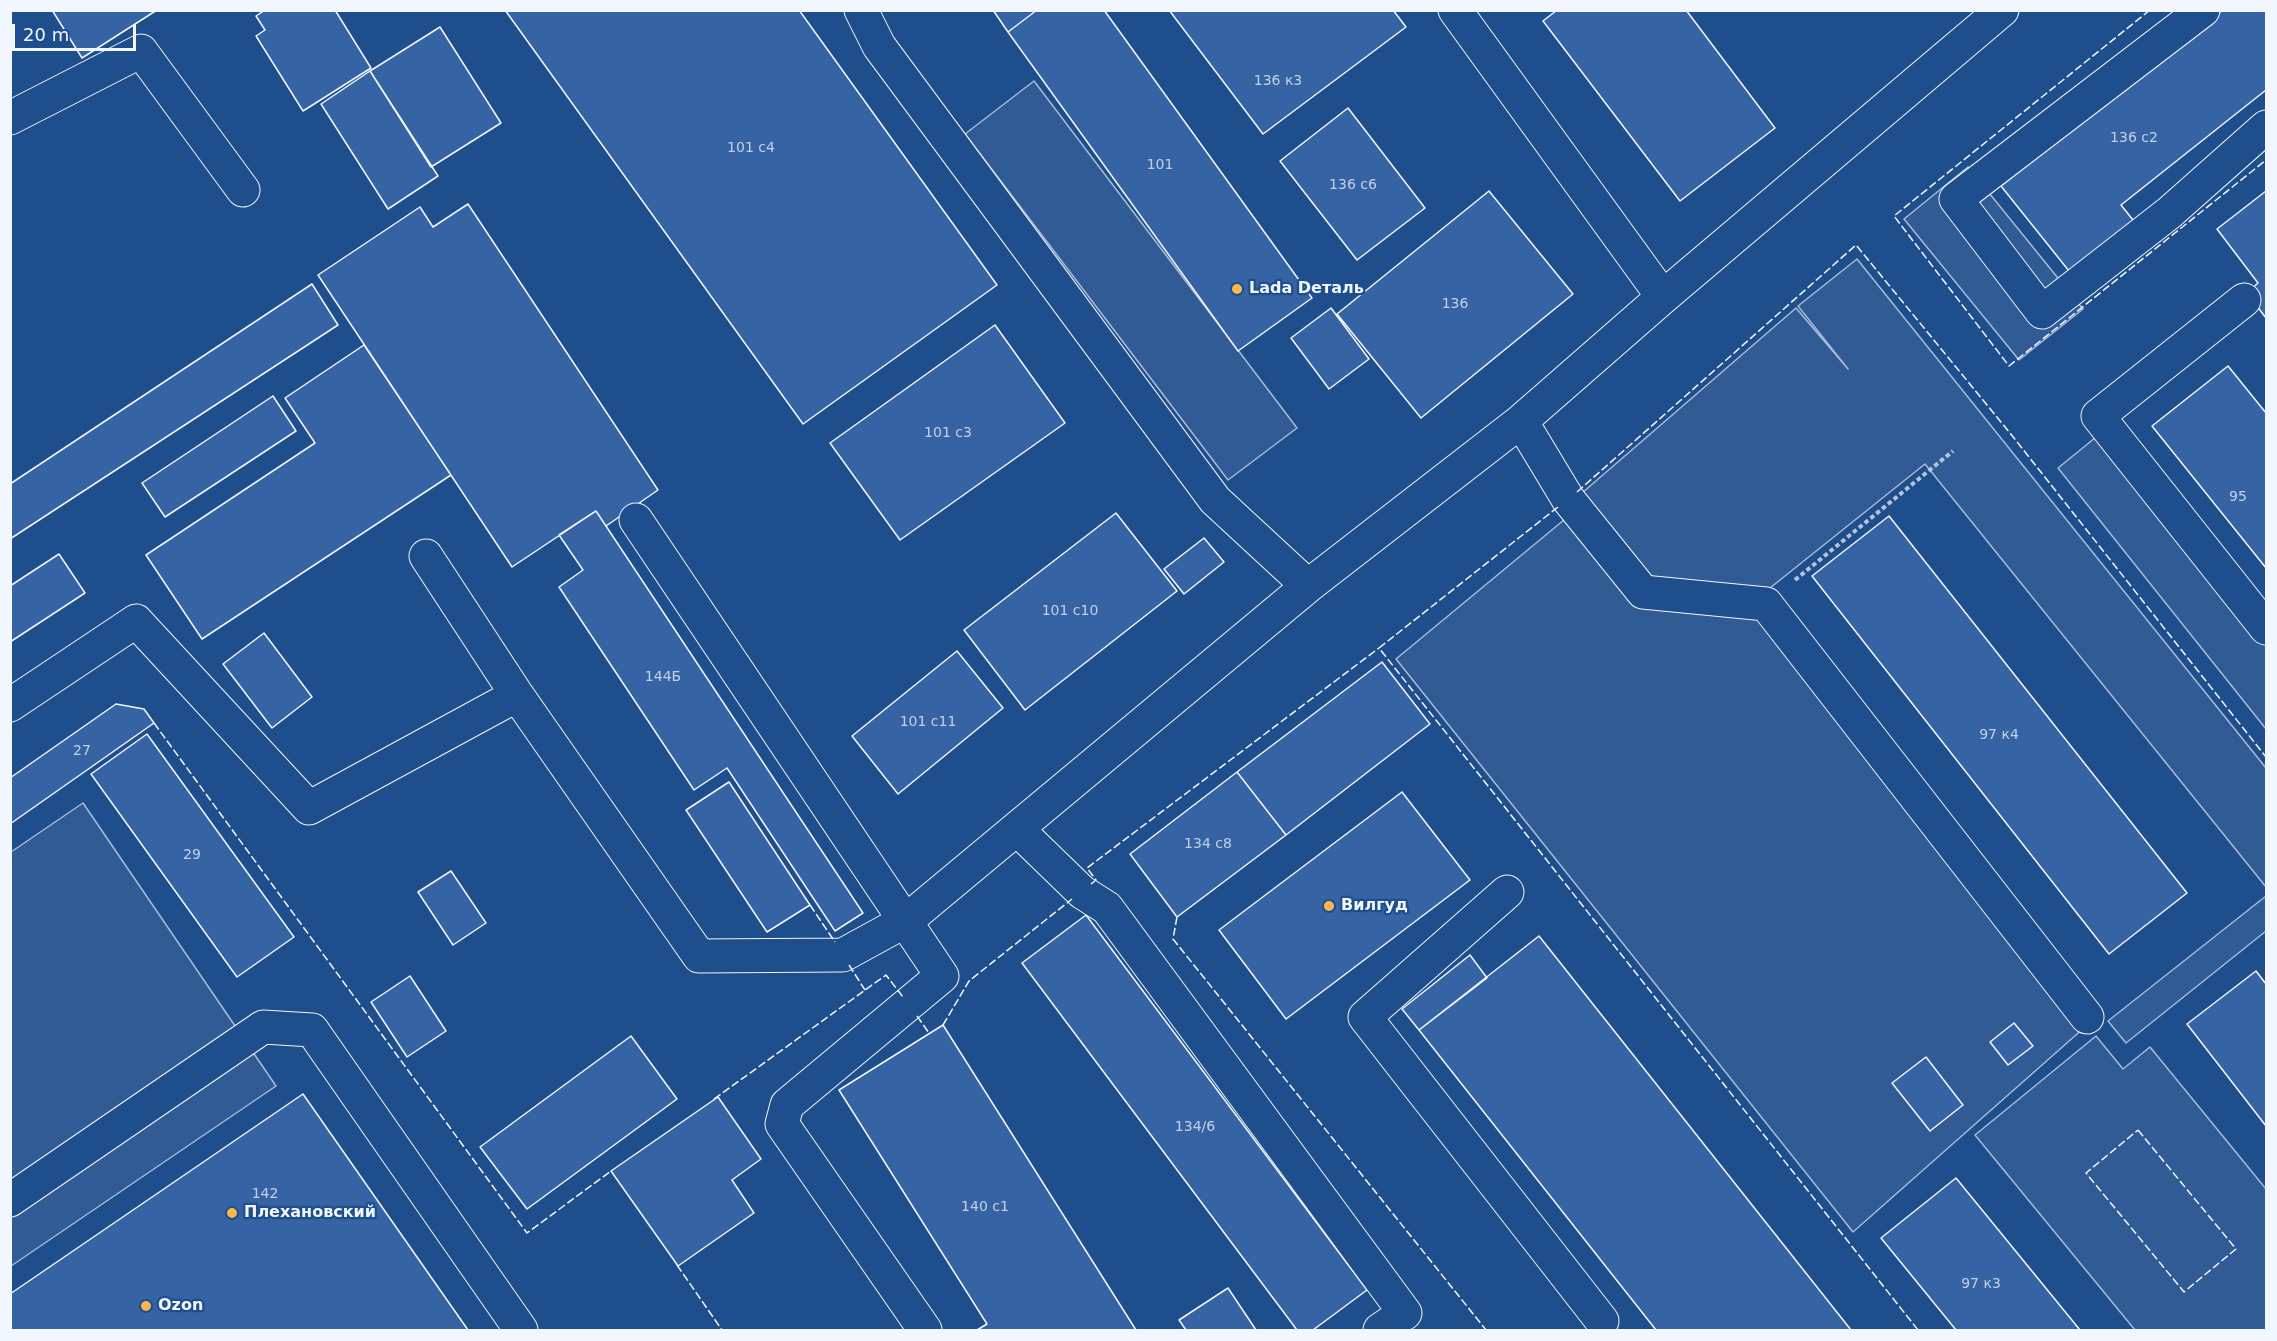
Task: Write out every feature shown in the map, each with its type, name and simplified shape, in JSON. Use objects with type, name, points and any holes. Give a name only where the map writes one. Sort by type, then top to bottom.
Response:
[{"type":"street","points":[[861,10],[879,46],[1215,500],[1308,586]]},
{"type":"street","points":[[1455,10],[1663,297]]},
{"type":"street","points":[[426,556],[517,695],[699,956],[843,956],[907,921],[1308,586],[1521,421],[1663,297],[2002,10]]},
{"type":"street","points":[[2203,10],[1956,199],[2042,312],[2169,213],[2266,127]]},
{"type":"street","points":[[10,118],[141,51],[243,190]]},
{"type":"street","points":[[2244,300],[2098,416],[2266,628]]},
{"type":"street","points":[[1521,421],[1568,499],[1643,592],[1766,604],[2087,1017]]},
{"type":"street","points":[[636,520],[942,976],[787,1105],[782,1124],[925,1330]]},
{"type":"street","points":[[10,705],[136,621],[309,808],[517,695]]},
{"type":"street","points":[[1017,829],[1082,892],[1107,908],[1406,1313],[1380,1330]]},
{"type":"street","points":[[1507,892],[1365,1017],[1601,1327]]},
{"type":"street","points":[[10,1200],[263,1027],[312,1030],[521,1330]]},
{"type":"path","points":[[1766,604],[1953,451]]},
{"type":"shaded area","points":[[1034,81],[1297,428],[1228,480],[965,134]]},
{"type":"shaded area","points":[[1968,167],[2083,309],[2019,360],[1904,219]]},
{"type":"shaded area","points":[[1857,259],[2266,768],[2266,887],[1925,464],[1770,588],[1651,581],[1582,493],[1796,308],[1848,369],[1798,306]]},
{"type":"shaded area","points":[[2117,420],[2266,606],[2266,729],[2058,468]]},
{"type":"shaded area","points":[[1582,505],[1646,586],[1754,596],[2085,1027],[1853,1232],[1396,659]]},
{"type":"shaded area","points":[[83,803],[276,1086],[11,1266],[11,852]]},
{"type":"shaded area","points":[[2266,896],[2266,931],[2126,1043],[2108,1021]]},
{"type":"shaded area","points":[[2096,1036],[2123,1069],[2150,1047],[2266,1189],[2266,1330],[2135,1330],[1975,1135]]},
{"type":"building","points":[[52,10],[157,10],[82,58]]},
{"type":"building","points":[[265,10],[335,10],[371,68],[303,111],[256,36],[265,30],[256,16]]},
{"type":"building","points":[[505,10],[799,10],[997,285],[803,424]]},
{"type":"building","points":[[993,10],[1037,10],[1008,32]]},
{"type":"building","points":[[1037,10],[1104,10],[1312,298],[1238,351],[1008,32]]},
{"type":"building","points":[[1169,10],[1393,10],[1406,27],[1263,134]]},
{"type":"building","points":[[1557,10],[1686,10],[1775,128],[1680,201],[1543,21]]},
{"type":"building","points":[[2223,10],[2266,10],[2266,90],[2121,205],[2137,225],[2073,276],[2001,186]]},
{"type":"building","points":[[440,27],[501,123],[431,167],[370,71]]},
{"type":"building","points":[[370,71],[438,176],[388,209],[321,104]]},
{"type":"building","points":[[1348,108],[1425,208],[1357,260],[1280,161]]},
{"type":"building","points":[[1489,191],[1573,294],[1421,418],[1337,314]]},
{"type":"building","points":[[2266,191],[2266,318],[2247,293],[2258,283],[2217,229]]},
{"type":"building","points":[[468,204],[658,490],[606,526],[596,511],[512,567],[318,275],[420,207],[433,227]]},
{"type":"building","points":[[312,284],[338,325],[10,539],[10,484]]},
{"type":"building","points":[[1331,308],[1369,359],[1329,389],[1291,338]]},
{"type":"building","points":[[995,325],[1065,423],[900,540],[830,443]]},
{"type":"building","points":[[364,345],[451,475],[202,639],[146,555],[315,443],[285,398]]},
{"type":"building","points":[[2228,366],[2266,413],[2266,568],[2152,426]]},
{"type":"building","points":[[273,396],[296,431],[165,517],[142,483]]},
{"type":"building","points":[[596,511],[863,913],[835,931],[727,768],[694,790],[559,587],[583,570],[559,535]]},
{"type":"building","points":[[1116,513],[1177,591],[1025,710],[964,630]]},
{"type":"building","points":[[1889,516],[2187,893],[2109,954],[1812,576]]},
{"type":"building","points":[[1204,538],[1224,562],[1184,594],[1164,569]]},
{"type":"building","points":[[59,554],[85,593],[10,642],[10,586]]},
{"type":"building","points":[[264,633],[312,697],[272,728],[223,664]]},
{"type":"building","points":[[957,651],[1003,708],[898,794],[852,736]]},
{"type":"building","points":[[1382,662],[1430,724],[1286,835],[1237,772]]},
{"type":"building","points":[[116,704],[144,709],[154,723],[10,824],[10,778]]},
{"type":"building","points":[[147,734],[294,937],[237,977],[91,774]]},
{"type":"building","points":[[1237,772],[1286,835],[1177,917],[1130,854]]},
{"type":"building","points":[[729,782],[810,905],[767,932],[686,810]]},
{"type":"building","points":[[1402,792],[1470,880],[1286,1019],[1219,930]]},
{"type":"building","points":[[451,871],[486,923],[453,945],[418,892]]},
{"type":"building","points":[[1086,915],[1367,1290],[1313,1330],[1297,1330],[1022,963]]},
{"type":"building","points":[[1539,936],[1851,1330],[1656,1330],[1419,1030]]},
{"type":"building","points":[[1470,955],[1487,978],[1419,1030],[1402,1009]]},
{"type":"building","points":[[2256,971],[2266,984],[2266,1126],[2187,1024]]},
{"type":"building","points":[[410,976],[446,1031],[407,1057],[371,1002]]},
{"type":"building","points":[[2014,1023],[2033,1046],[2008,1065],[1990,1042]]},
{"type":"building","points":[[943,1025],[1136,1330],[977,1330],[987,1324],[839,1090]]},
{"type":"building","points":[[631,1036],[677,1099],[527,1209],[480,1147]]},
{"type":"building","points":[[1926,1057],[1963,1105],[1930,1131],[1892,1083]]},
{"type":"building","points":[[303,1094],[468,1330],[10,1330],[10,1294]]},
{"type":"building","points":[[718,1097],[761,1159],[732,1180],[754,1213],[678,1266],[611,1171]]},
{"type":"building","points":[[1956,1178],[2080,1330],[1956,1330],[1881,1238]]},
{"type":"building","points":[[1228,1288],[1256,1330],[1186,1330],[1179,1320]]},
{"type":"fence","points":[[2150,10],[1894,216],[2009,366],[2266,160]]},
{"type":"fence","points":[[1577,492],[1856,245],[2010,433],[2266,757]]},
{"type":"fence","points":[[1558,507],[1379,648],[1918,1330]]},
{"type":"fence","points":[[1091,884],[1096,880],[1087,868],[1379,648]]},
{"type":"fence","points":[[154,723],[527,1233],[611,1171]]},
{"type":"fence","points":[[943,1025],[969,981],[1072,899]]},
{"type":"fence","points":[[810,905],[835,942]]},
{"type":"fence","points":[[1177,917],[1173,939],[1486,1330]]},
{"type":"fence","points":[[849,965],[865,990]]},
{"type":"fence","points":[[714,1099],[886,975],[903,997]]},
{"type":"fence","points":[[917,1016],[929,1033]]},
{"type":"fence","points":[[2138,1130],[2236,1249],[2184,1292],[2086,1173],[2138,1130]]},
{"type":"fence","points":[[677,1265],[722,1330]]},
{"type":"place","name":"Lada Dеталь","points":[[1237,289]]},
{"type":"place","name":"Вилгуд","points":[[1329,906]]},
{"type":"place","name":"Плехановский","points":[[232,1213]]},
{"type":"place","name":"Ozon","points":[[146,1306]]}]
